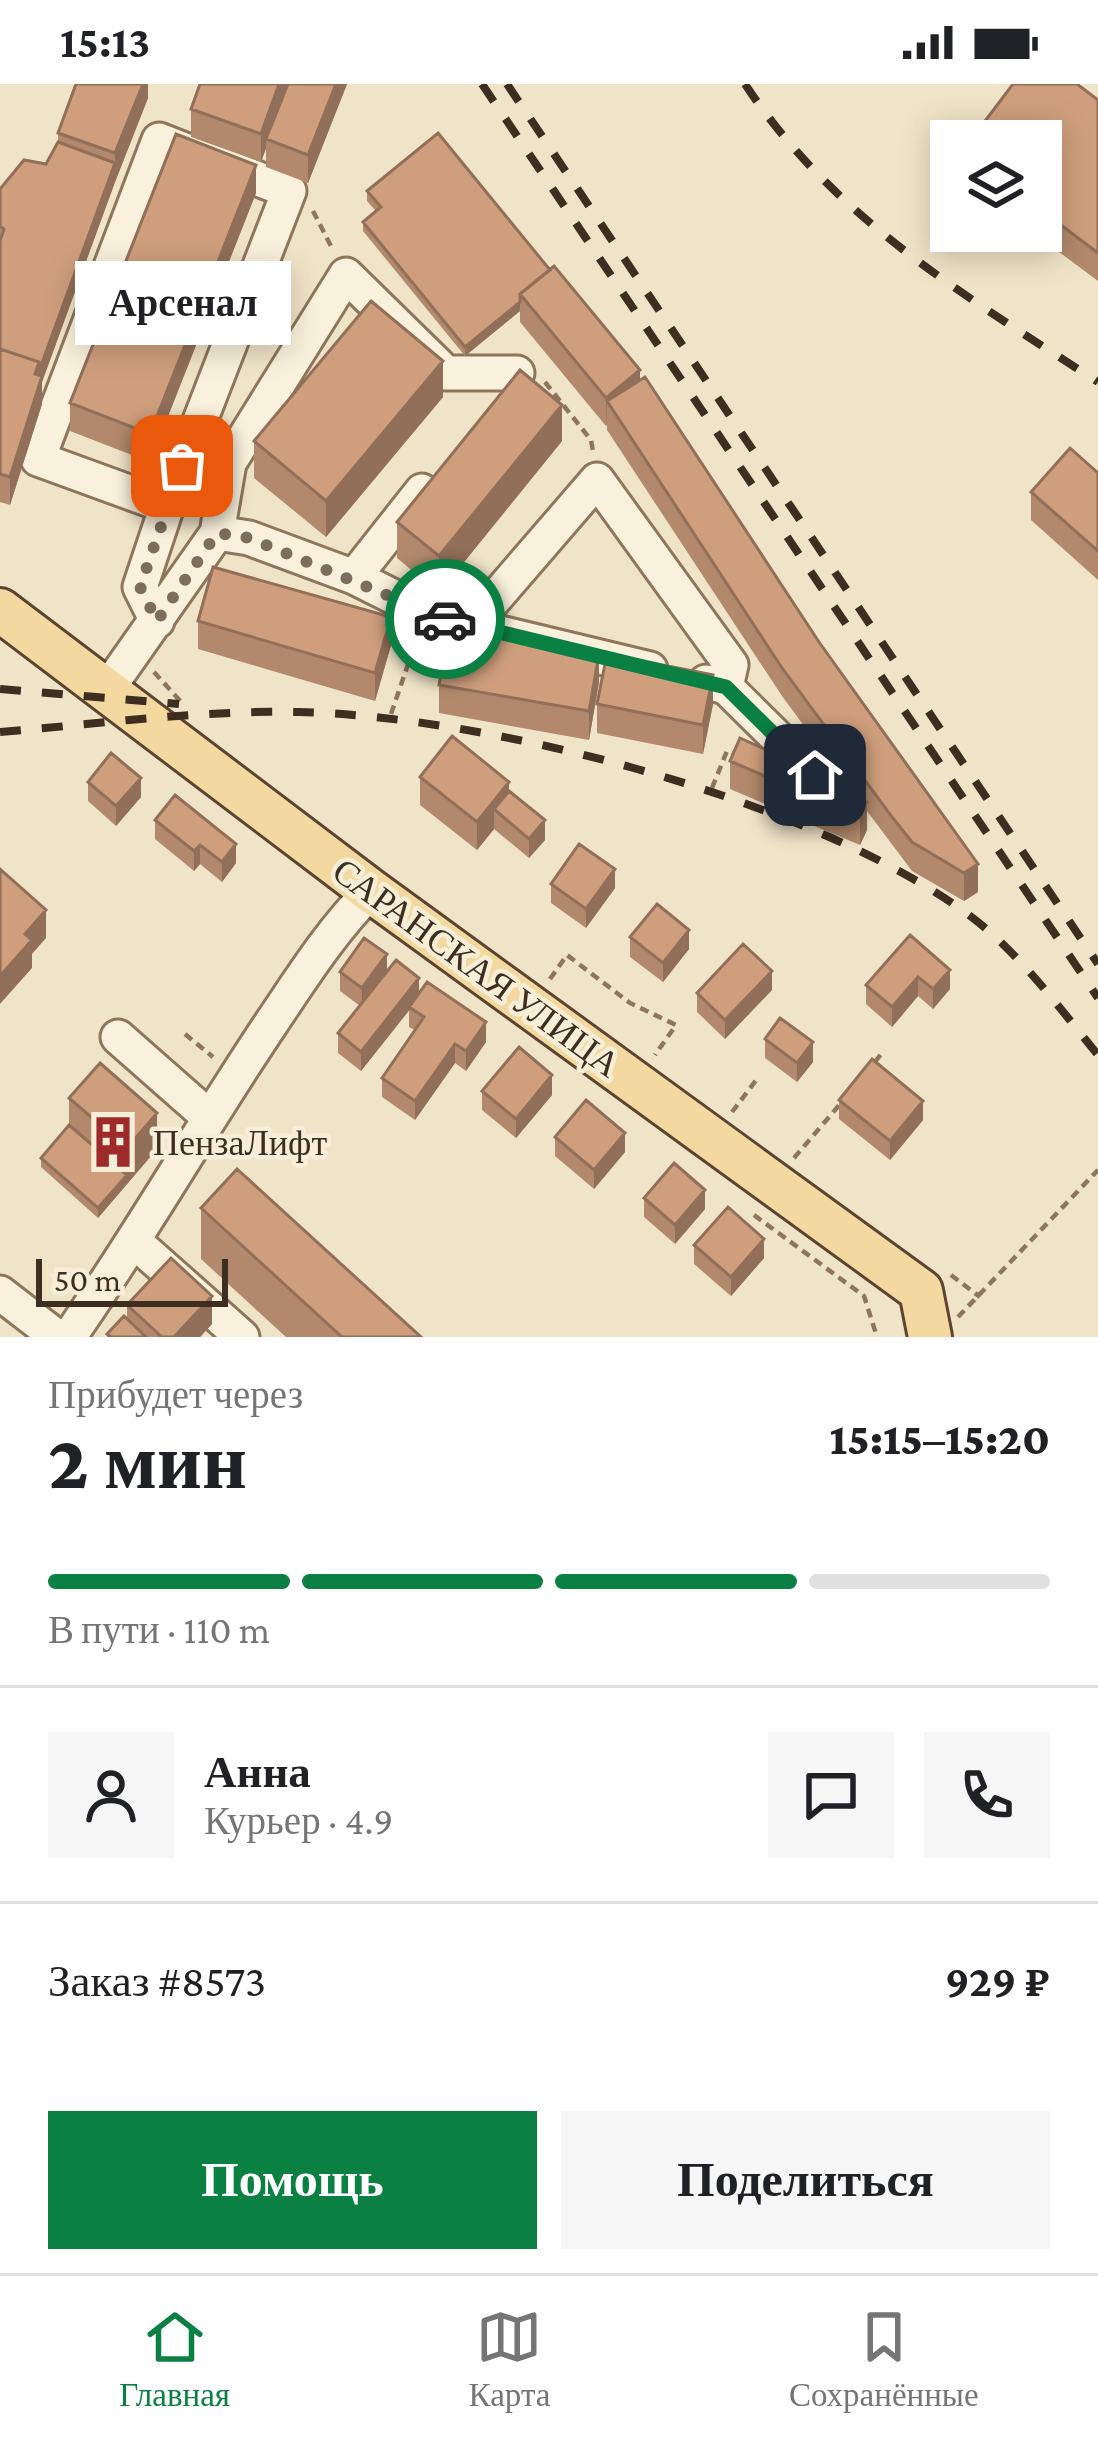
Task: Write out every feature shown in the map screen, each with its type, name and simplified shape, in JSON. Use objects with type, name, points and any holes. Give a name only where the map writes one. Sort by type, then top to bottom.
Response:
[{"type":"main road","name":"САРАНСКАЯ УЛИЦА","points":[[0,610],[371,891],[921,1291],[940,1330]]},
{"type":"street","points":[[157,621],[140,587],[289,191],[159,140],[38,459],[167,506]]},
{"type":"street","points":[[106,691],[217,533],[229,463],[346,275],[446,373],[517,373]]},
{"type":"street","points":[[488,410],[517,373]]},
{"type":"street","points":[[354,577],[443,466]]},
{"type":"street","points":[[470,626],[597,480],[731,665],[726,687]]},
{"type":"street","points":[[217,533],[249,538],[354,577],[426,613],[726,687],[815,775]]},
{"type":"street","points":[[756,763],[770,731]]},
{"type":"street","points":[[68,1337],[135,1242],[236,1075],[337,927],[371,891]]},
{"type":"street","points":[[118,1037],[210,1118]]},
{"type":"street","points":[[135,1242],[242,1337]]},
{"type":"street","points":[[0,1293],[57,1337]]},
{"type":"path","points":[[289,191],[309,202],[346,275]]},
{"type":"path","points":[[517,373],[540,376],[591,440],[597,480]]},
{"type":"path","points":[[391,714],[426,613]]},
{"type":"path","points":[[712,788],[727,751],[756,763]]},
{"type":"path","points":[[550,979],[567,955],[630,1003],[676,1024],[655,1055]]},
{"type":"path","points":[[184,1034],[236,1075]]},
{"type":"path","points":[[869,1068],[884,1050]]},
{"type":"path","points":[[732,1112],[758,1079]]},
{"type":"path","points":[[794,1158],[854,1086]]},
{"type":"path","points":[[940,1330],[1098,1170]]},
{"type":"building","points":[[76,84],[143,84],[115,153],[58,133]]},
{"type":"building","points":[[200,84],[279,84],[261,134],[191,109]]},
{"type":"building","points":[[288,84],[336,84],[308,155],[266,139]]},
{"type":"building","points":[[1013,84],[1077,84],[1098,100],[1098,253],[1062,226],[1062,120],[986,120]]},
{"type":"building","points":[[438,133],[550,270],[465,347],[363,222],[381,207],[367,191]]},
{"type":"building","points":[[176,134],[256,165],[150,434],[70,403]]},
{"type":"building","points":[[58,142],[115,163],[39,371],[39,362],[0,349],[4,229],[0,226],[0,189],[24,160],[46,164]]},
{"type":"building","points":[[554,266],[640,370],[606,398],[520,294]]},
{"type":"building","points":[[371,301],[443,361],[326,501],[254,441]]},
{"type":"building","points":[[0,349],[39,362],[35,374],[42,376],[10,477],[0,474]]},
{"type":"building","points":[[520,370],[562,405],[439,556],[397,522]]},
{"type":"building","points":[[645,377],[819,642],[978,864],[964,873],[912,842],[782,668],[607,401]]},
{"type":"building","points":[[1070,448],[1098,473],[1098,551],[1031,492]]},
{"type":"building","points":[[213,567],[391,617],[375,673],[198,621]]},
{"type":"building","points":[[450,627],[599,654],[589,711],[439,685]]},
{"type":"building","points":[[607,654],[713,675],[703,725],[597,704]]},
{"type":"building","points":[[452,736],[509,782],[477,822],[420,777]]},
{"type":"building","points":[[740,738],[789,760],[779,782],[730,761]]},
{"type":"building","points":[[111,753],[141,778],[116,806],[88,782]]},
{"type":"building","points":[[798,762],[849,784],[846,793],[867,802],[860,817],[788,787]]},
{"type":"building","points":[[509,791],[545,820],[529,839],[494,809]]},
{"type":"building","points":[[175,795],[236,844],[222,862],[200,845],[194,851],[155,820]]},
{"type":"building","points":[[579,844],[615,869],[586,909],[551,884]]},
{"type":"building","points":[[0,869],[46,910],[25,934],[32,940],[0,976]]},
{"type":"building","points":[[657,904],[689,930],[663,963],[630,937]]},
{"type":"building","points":[[910,935],[950,970],[933,989],[918,977],[892,1007],[866,985]]},
{"type":"building","points":[[364,938],[387,954],[362,988],[340,972]]},
{"type":"building","points":[[743,944],[772,971],[725,1020],[697,993]]},
{"type":"building","points":[[396,960],[419,978],[361,1052],[338,1033]]},
{"type":"building","points":[[427,982],[486,1022],[466,1051],[455,1044],[415,1101],[382,1078],[424,1017],[409,1007]]},
{"type":"building","points":[[780,1018],[813,1042],[797,1063],[765,1039]]},
{"type":"building","points":[[519,1047],[552,1075],[516,1119],[482,1091]]},
{"type":"building","points":[[872,1059],[923,1101],[890,1141],[839,1100]]},
{"type":"building","points":[[100,1063],[157,1113],[127,1148],[69,1098]]},
{"type":"building","points":[[586,1100],[625,1133],[594,1170],[555,1137]]},
{"type":"building","points":[[69,1125],[127,1175],[98,1208],[41,1158]]},
{"type":"building","points":[[674,1163],[705,1190],[675,1225],[644,1198]]},
{"type":"building","points":[[237,1169],[421,1337],[342,1337],[201,1208]]},
{"type":"building","points":[[728,1207],[764,1239],[731,1277],[694,1245]]},
{"type":"building","points":[[171,1258],[212,1296],[174,1337],[162,1337],[127,1305]]},
{"type":"building","points":[[124,1316],[146,1337],[107,1334]]},
{"type":"railway","points":[[482,84],[1098,998]]},
{"type":"railway","points":[[507,84],[1098,964]]},
{"type":"railway","points":[[745,84],[780,132],[861,215],[952,286],[1098,382]]},
{"type":"railway","points":[[0,689],[179,704]]},
{"type":"railway","points":[[0,732],[187,715],[299,712],[461,729],[644,771],[820,833],[897,870],[962,910],[1018,959],[1098,1055]]},
{"type":"way so far","points":[[182,466],[140,587],[157,621],[217,533],[249,538],[354,577],[445,619]]},
{"type":"place","name":"Арсенал","points":[[182,466]]},
{"type":"place","name":"ПензаЛифт","points":[[113,1142]]},
{"type":"route","points":[[445,619],[726,687],[815,775]]}]
